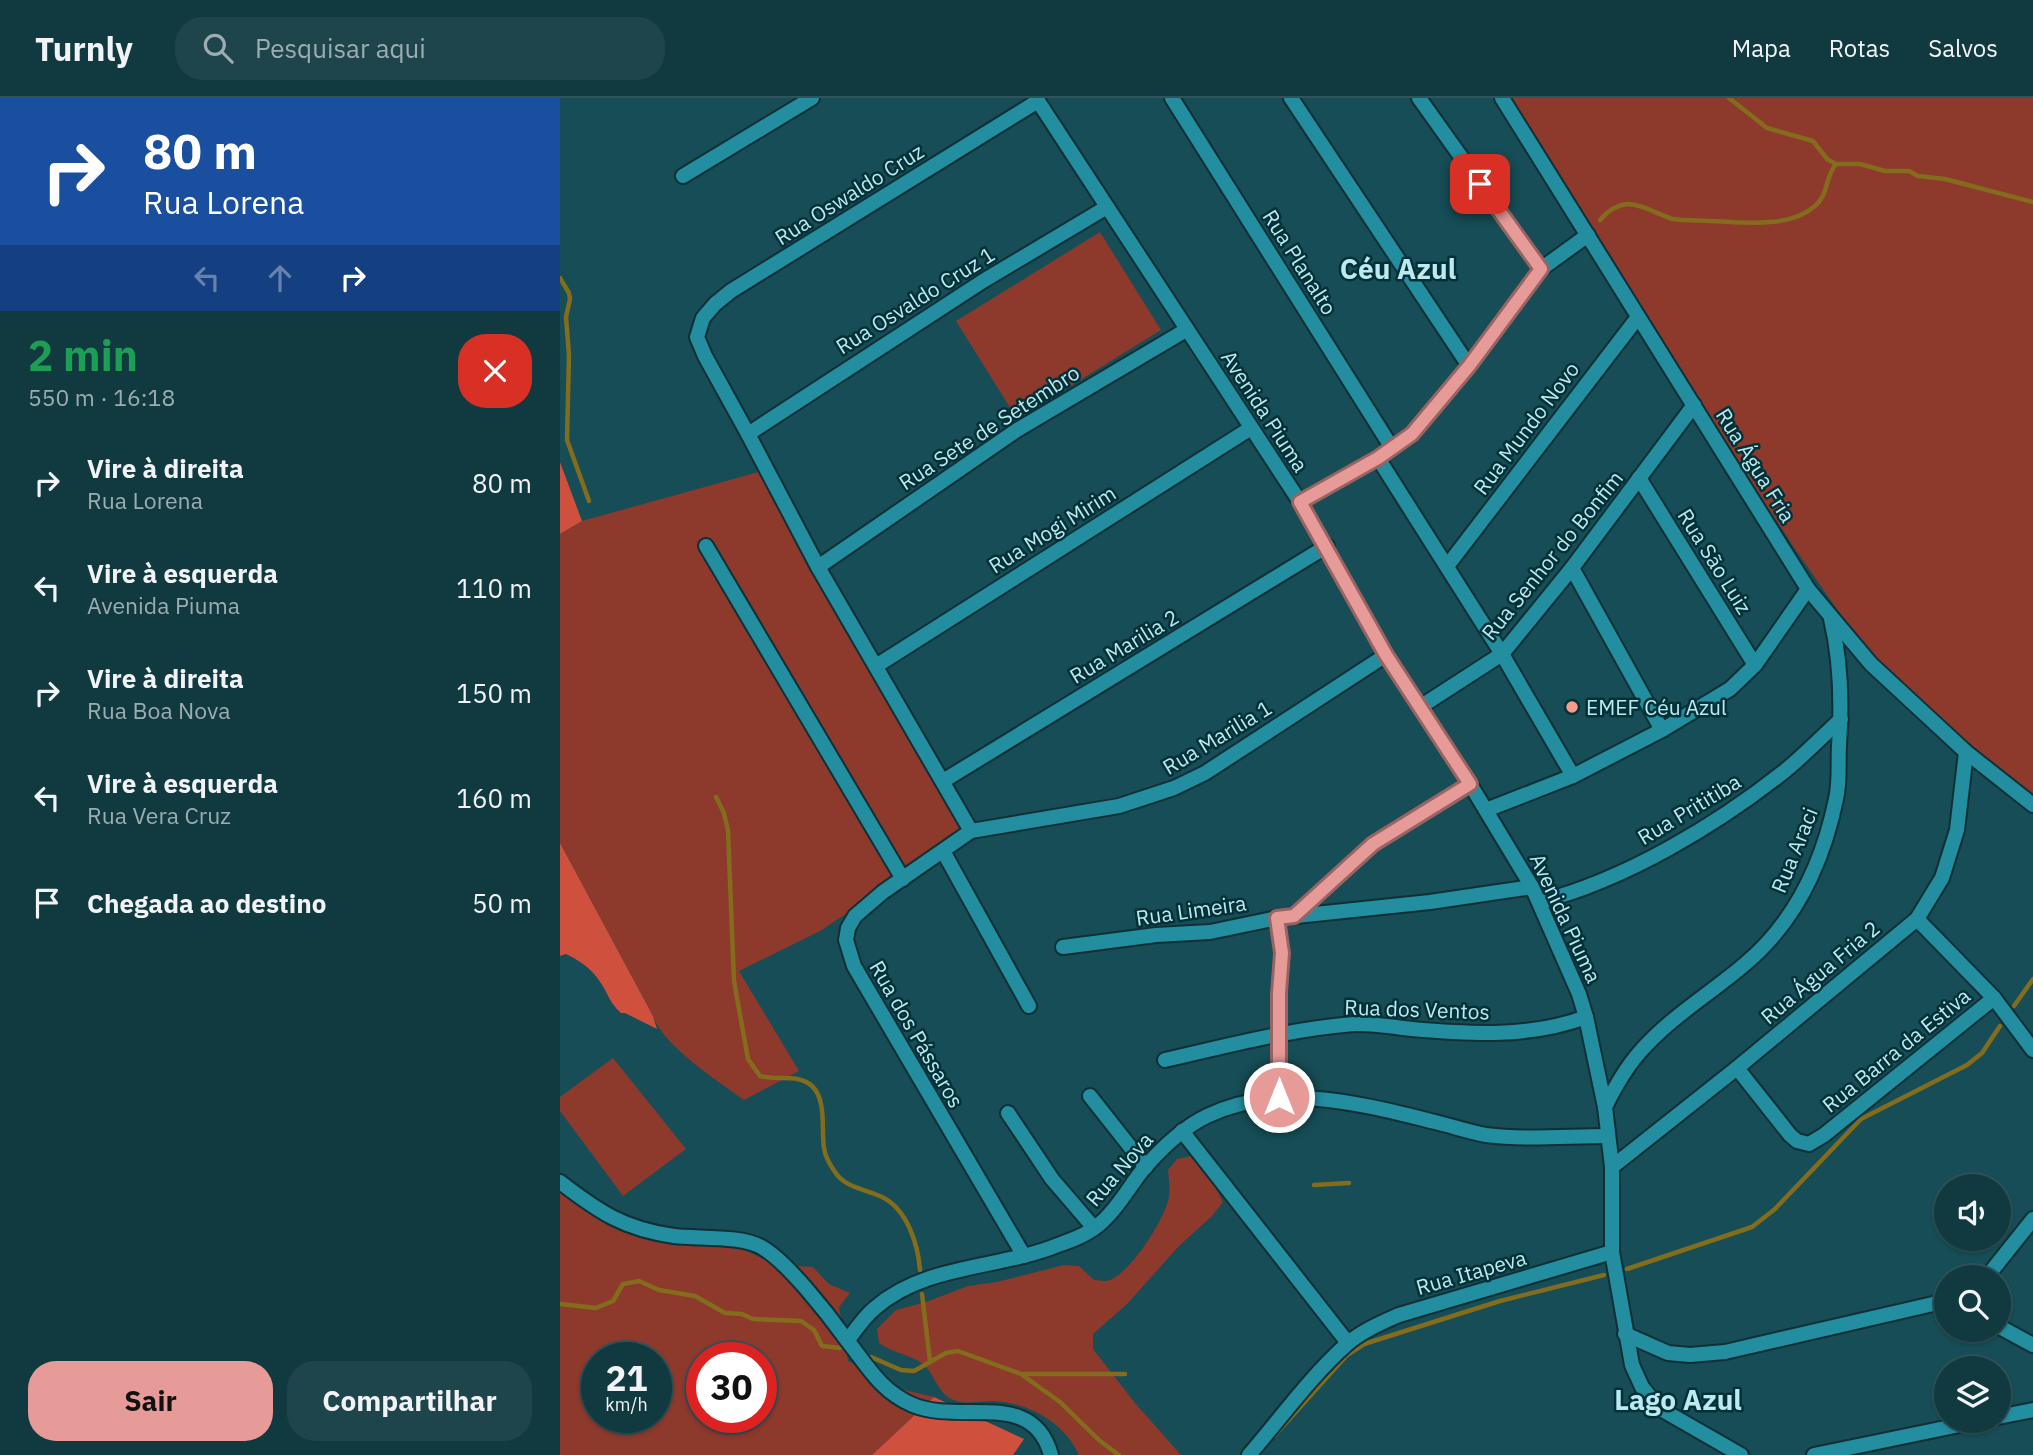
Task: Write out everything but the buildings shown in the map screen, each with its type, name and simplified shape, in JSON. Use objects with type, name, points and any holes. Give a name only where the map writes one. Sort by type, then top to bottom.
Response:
[{"type":"street","points":[[683,176],[812,98]]},
{"type":"street","name":"Rua Planalto","points":[[1172,98],[1392,448]]},
{"type":"street","points":[[1291,98],[1469,366]]},
{"type":"street","points":[[1419,98],[1541,269]]},
{"type":"street","name":"Rua Água Fria","points":[[1503,98],[1808,589],[1871,664],[1966,752],[2033,805]]},
{"type":"street","name":"Avenida Piuma","points":[[1037,99],[1300,502],[1386,655],[1470,784],[1532,887],[1579,994],[1605,1107],[1612,1167],[1612,1252],[1632,1365],[1642,1387],[1659,1408],[1741,1455]]},
{"type":"street","name":"Rua Oswaldo Cruz","points":[[748,434],[697,337],[703,318],[715,304],[731,291],[1037,99]]},
{"type":"street","name":"Rua Osvaldo Cruz 1","points":[[748,434],[971,288],[1107,206]]},
{"type":"street","points":[[1300,502],[1378,458],[1412,434],[1469,366],[1541,269],[1588,235]]},
{"type":"street","name":"Rua Mundo Novo","points":[[1448,565],[1638,317]]},
{"type":"street","name":"Rua Sete de Setembro","points":[[818,567],[1017,430],[1186,330]]},
{"type":"street","name":"Rua Senhor do Bonfim","points":[[1420,707],[1502,654],[1572,568],[1694,405]]},
{"type":"street","name":"Rua Mogi Mirim","points":[[876,666],[1251,428]]},
{"type":"street","points":[[748,434],[818,567],[971,831]]},
{"type":"street","points":[[1378,458],[1448,565],[1573,776]]},
{"type":"street","name":"Rua São Luiz","points":[[1639,478],[1755,666]]},
{"type":"street","points":[[706,546],[903,879]]},
{"type":"street","name":"Rua Marilia 2","points":[[943,781],[1326,546]]},
{"type":"street","points":[[1572,568],[1661,730]]},
{"type":"street","points":[[1486,810],[1573,776],[1661,730],[1730,689],[1755,666],[1808,589]]},
{"type":"street","name":"Rua Araci","points":[[1605,1107],[1619,1078],[1640,1052],[1668,1025],[1769,942],[1789,917],[1808,885],[1824,844],[1837,797],[1841,719],[1840,671],[1831,616]]},
{"type":"street","name":"Rua Marilia 1","points":[[971,831],[1119,806],[1174,788],[1205,773],[1386,655]]},
{"type":"street","name":"Rua Prititiba","points":[[1539,902],[1563,896],[1622,872],[1713,823],[1788,768],[1841,719]]},
{"type":"street","name":"Rua Água Fria 2","points":[[1612,1167],[1917,919],[1942,878],[1957,830],[1966,752]]},
{"type":"street","points":[[1294,916],[1373,844],[1470,784]]},
{"type":"street","name":"Rua dos Pássaros","points":[[971,831],[869,903],[855,916],[848,928],[846,940],[854,966],[1024,1256]]},
{"type":"street","points":[[943,851],[1029,1006]]},
{"type":"street","name":"Rua Limeira","points":[[1063,947],[1156,935],[1210,932],[1277,918],[1430,902],[1532,887]]},
{"type":"street","points":[[1277,918],[1282,953],[1279,993],[1279,1097]]},
{"type":"street","points":[[1917,919],[1994,998],[2033,1050]]},
{"type":"street","name":"Rua Barra da Estiva","points":[[1737,1068],[1790,1135],[1797,1141],[1809,1144],[1824,1135],[1994,998]]},
{"type":"street","name":"Rua dos Ventos","points":[[1165,1060],[1279,1036],[1355,1024],[1464,1033],[1519,1032],[1560,1027],[1586,1017]]},
{"type":"street","points":[[1090,1096],[1146,1167]]},
{"type":"street","name":"Rua Nova","points":[[848,1340],[874,1308],[914,1284],[942,1274],[1052,1248],[1094,1228],[1117,1207],[1146,1167],[1182,1131],[1230,1106],[1279,1097],[1372,1106],[1484,1135],[1608,1136]]},
{"type":"street","points":[[1008,1113],[1052,1179],[1094,1228]]},
{"type":"street","points":[[1182,1131],[1348,1343]]},
{"type":"street","points":[[560,1182],[599,1212],[646,1231],[760,1246],[773,1255],[848,1340],[879,1383],[894,1395],[916,1406],[943,1411],[1018,1415],[1035,1425],[1048,1443],[1051,1455]]},
{"type":"street","points":[[1996,1265],[2033,1219]]},
{"type":"street","name":"Rua Itapeva","points":[[1250,1455],[1313,1378],[1348,1343],[1371,1327],[1399,1315],[1612,1252]]},
{"type":"street","points":[[1625,1334],[1668,1353],[1690,1355],[1725,1352],[1934,1304]]},
{"type":"street","points":[[2011,1333],[2033,1345]]},
{"type":"street","points":[[2011,1414],[2033,1410]]},
{"type":"street","points":[[1814,1455],[1934,1430]]},
{"type":"shaded area","points":[[1505,98],[2033,98],[2033,803],[1864,648],[1795,549],[1658,341]]},
{"type":"shaded area","points":[[1100,232],[1161,330],[1017,419],[956,321]]},
{"type":"shaded area","points":[[560,462],[582,521],[560,534]]},
{"type":"shaded area","points":[[773,468],[874,660],[974,829],[820,931],[739,971],[799,1071],[744,1100],[679,1051],[659,1027],[560,843],[560,534],[582,521]]},
{"type":"shaded area","points":[[560,843],[653,1016],[657,1029],[621,1013],[591,971],[566,954],[560,956]]},
{"type":"shaded area","points":[[613,1058],[686,1149],[623,1196],[560,1111],[560,1097]]},
{"type":"shaded area","points":[[1191,1156],[1210,1177],[1223,1202],[1127,1304],[1093,1334],[1093,1349],[1135,1403],[1181,1455],[1079,1455],[1064,1433],[1043,1416],[1005,1402],[967,1403],[954,1400],[944,1394],[923,1364],[879,1343],[877,1329],[896,1310],[968,1286],[997,1282],[1064,1265],[1079,1266],[1094,1280],[1108,1281],[1128,1267],[1161,1218],[1169,1197],[1168,1170],[1177,1159]]},
{"type":"shaded area","points":[[560,1187],[629,1233],[680,1233],[736,1246],[776,1265],[813,1267],[829,1284],[850,1293],[839,1307],[848,1361],[868,1370],[891,1387],[934,1397],[872,1455],[560,1455]]},
{"type":"shaded area","points":[[934,1397],[1024,1439],[1013,1455],[872,1455]]},
{"type":"waterway","points":[[1729,98],[1767,128],[1813,141],[1827,159],[1836,164],[1860,164],[1885,171],[1909,171],[1918,176],[1945,179],[2033,202]]},
{"type":"waterway","points":[[1600,220],[1612,209],[1627,204],[1678,220],[1751,223],[1792,218],[1815,206],[1825,191],[1836,164]]},
{"type":"waterway","points":[[560,278],[570,299],[566,317],[569,355],[567,440],[589,501]]},
{"type":"waterway","points":[[716,797],[724,813],[728,831],[734,981],[748,1059],[760,1076],[794,1078],[806,1082],[817,1092],[823,1115],[824,1148],[831,1166],[844,1182],[882,1197],[898,1210],[910,1228],[920,1270]]},
{"type":"waterway","points":[[2014,1006],[2033,979]]},
{"type":"waterway","points":[[1627,1269],[1752,1227],[1775,1209],[1861,1119],[1967,1065],[1982,1053],[2000,1026]]},
{"type":"waterway","points":[[1314,1185],[1349,1183]]},
{"type":"waterway","points":[[1274,1436],[1347,1355],[1364,1344],[1500,1301],[1604,1275]]},
{"type":"waterway","points":[[560,1304],[596,1308],[613,1301],[623,1284],[639,1281],[659,1290],[695,1296],[725,1313],[742,1314],[753,1319],[801,1321],[814,1330],[822,1346],[840,1348]]},
{"type":"waterway","points":[[922,1294],[930,1361]]},
{"type":"waterway","points":[[871,1357],[901,1370],[914,1371],[946,1353],[958,1351],[1021,1374],[1060,1402],[1100,1441],[1119,1455]]},
{"type":"waterway","points":[[1022,1374],[1125,1374]]},
{"type":"place","name":"EMEF Céu Azul","points":[[1572,707]]},
{"type":"district","name":"Céu Azul","points":[[1398,268]]},
{"type":"district","name":"Lago Azul","points":[[1678,1399]]},
{"type":"route","points":[[1279,1097],[1279,993],[1282,953],[1277,918],[1294,916],[1373,844],[1470,784],[1386,655],[1300,502],[1378,458],[1412,434],[1469,366],[1541,269],[1480,184]]}]
